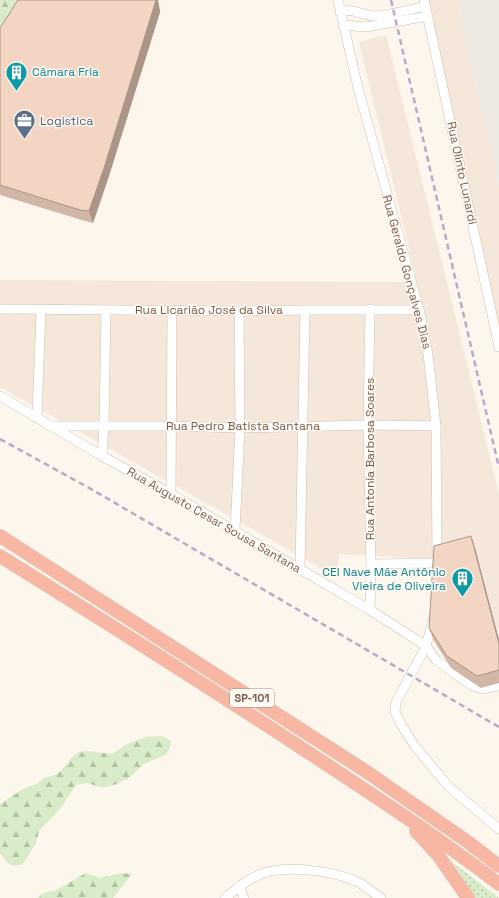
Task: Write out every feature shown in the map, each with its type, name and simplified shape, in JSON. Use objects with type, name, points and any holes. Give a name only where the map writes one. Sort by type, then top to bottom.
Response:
[{"type":"highway","name":"SP-101","points":[[0,536],[367,772],[468,842],[499,866]]},
{"type":"highway","name":"SP-101","points":[[0,556],[176,666],[397,812],[463,857],[499,884]]},
{"type":"highway","points":[[397,812],[438,855],[468,898]]},
{"type":"street","name":"Rua Geraldo Gonçalves Dias","points":[[338,0],[362,103],[419,309],[428,354],[436,426],[437,567],[371,564]]},
{"type":"street","points":[[343,0],[356,16],[355,27],[348,45]]},
{"type":"street","points":[[340,12],[348,10],[366,15],[377,16],[425,3]]},
{"type":"street","name":"Rua Olinto Lunardi","points":[[425,3],[499,347]]},
{"type":"street","points":[[343,25],[355,27],[377,26],[428,16]]},
{"type":"street","name":"Rua Licarião José da Silva","points":[[0,309],[239,311],[419,309]]},
{"type":"street","name":"Rua Antonia Barbosa Soares","points":[[370,309],[368,425],[371,564],[370,610]]},
{"type":"street","points":[[37,418],[41,310]]},
{"type":"street","points":[[102,456],[106,310]]},
{"type":"street","points":[[171,494],[172,310]]},
{"type":"street","points":[[300,569],[304,427],[305,310]]},
{"type":"street","points":[[235,531],[240,428],[239,311]]},
{"type":"street","name":"Rua Augusto Cesar Sousa Santana","points":[[0,396],[370,610],[426,646],[436,660],[472,685],[482,689],[499,686]]},
{"type":"street","name":"Rua Pedro Batista Santana","points":[[50,426],[172,426],[240,428],[368,425],[436,426]]},
{"type":"street","points":[[435,608],[432,628],[426,646],[396,702],[395,712],[414,745],[449,787],[499,829]]},
{"type":"street","points":[[225,898],[239,886],[265,873],[295,869],[339,875],[359,883],[380,898]]},
{"type":"street","points":[[239,886],[244,898]]},
{"type":"shaded area","points":[[424,0],[457,0],[499,184],[499,347]]},
{"type":"shaded area","points":[[457,0],[499,0],[499,184]]},
{"type":"shaded area","points":[[386,35],[499,494],[499,640],[475,548],[434,559],[339,554],[337,577],[0,387],[0,280],[417,282],[359,42]]},
{"type":"green space","points":[[0,0],[28,0],[0,42]]},
{"type":"green space","points":[[162,736],[171,742],[169,750],[165,755],[144,764],[129,778],[117,784],[102,788],[88,783],[76,785],[60,809],[39,831],[36,843],[23,864],[13,866],[9,864],[0,854],[0,804],[23,789],[37,784],[44,778],[55,775],[61,771],[71,758],[79,752],[88,751],[112,754],[125,745],[145,737]]},
{"type":"green space","points":[[451,861],[499,898],[470,898],[449,864]]},
{"type":"green space","points":[[86,873],[100,878],[122,873],[132,874],[113,898],[38,898],[43,893],[56,890]]},
{"type":"building","points":[[18,0],[156,0],[104,168],[89,211],[80,210],[0,185],[0,28]]},
{"type":"building","name":"CEI Nave Mãe Antônio Vieira de Oliveira","points":[[471,536],[499,644],[499,670],[477,676],[447,656],[429,628],[434,546]]},
{"type":"railway","points":[[391,0],[499,468]]},
{"type":"railway","points":[[0,439],[91,489],[499,727]]},
{"type":"place","name":"Câmara Fria","points":[[16,92]]},
{"type":"place","name":"Logistica","points":[[25,140]]},
{"type":"place","name":"CEI Nave Mãe Antônio Vieira de Oliveira","points":[[462,598]]}]
